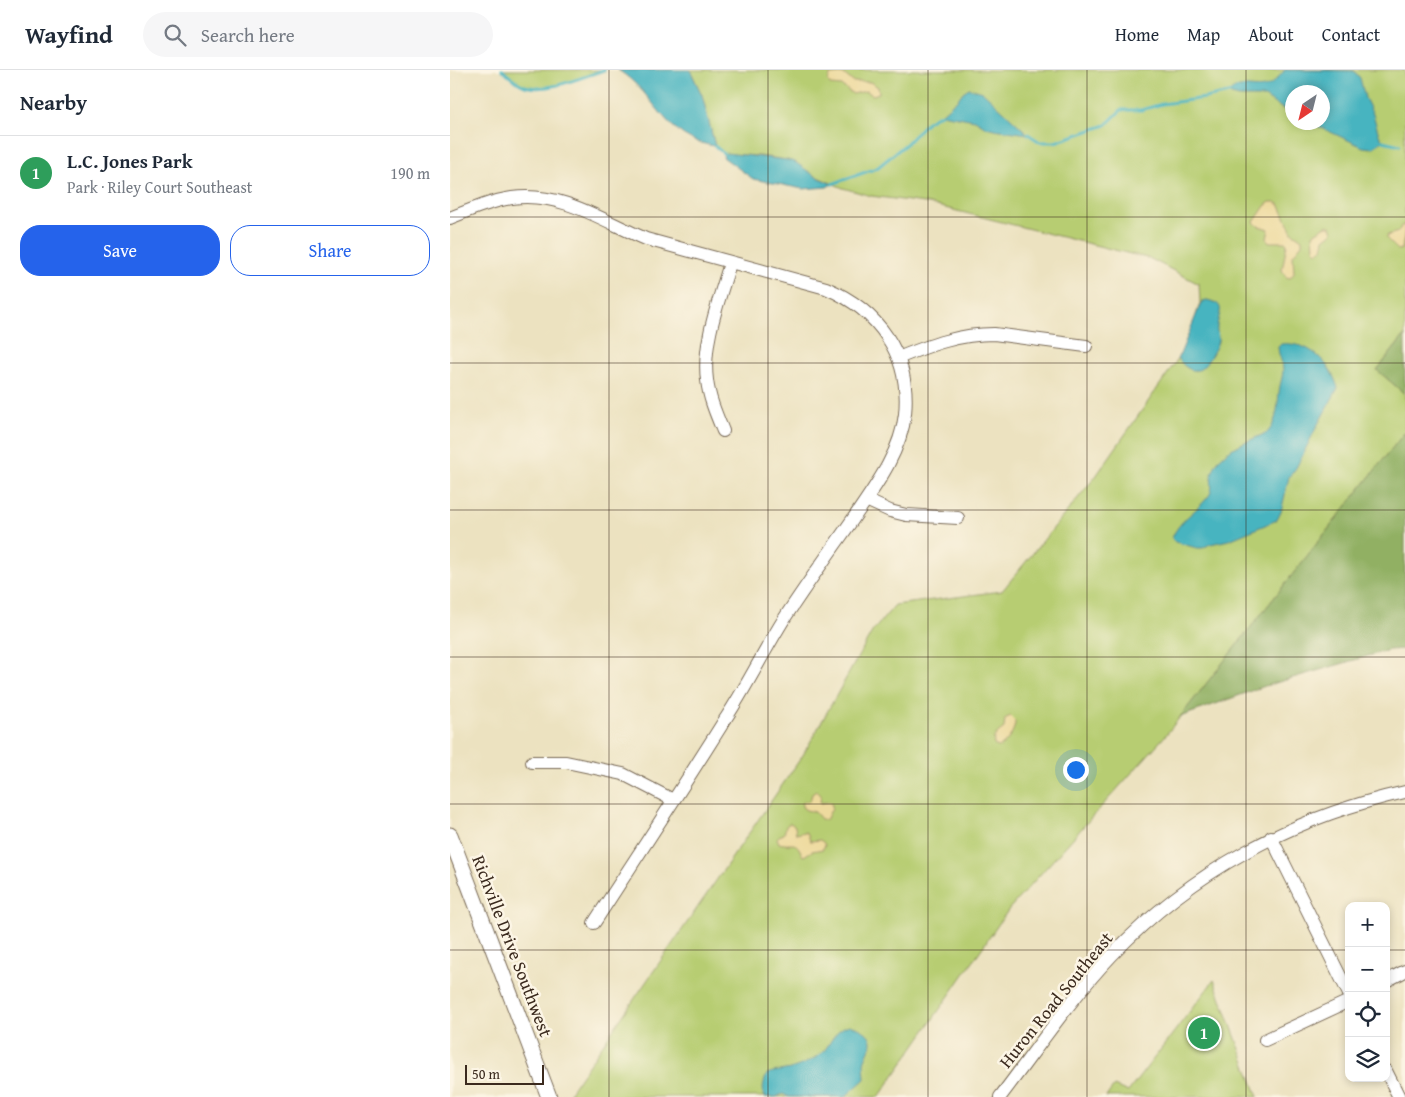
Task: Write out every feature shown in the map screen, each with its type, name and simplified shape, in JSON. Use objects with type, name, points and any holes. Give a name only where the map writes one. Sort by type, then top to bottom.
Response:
[{"type":"main road","name":"Richville Drive Southwest","points":[[450,835],[549,1097]]},
{"type":"street","points":[[450,218],[512,198],[535,197],[554,199],[577,207],[618,228],[646,239],[811,283],[847,298],[871,316],[881,328],[898,358],[904,376],[906,400],[902,430],[894,452],[866,500],[784,620],[727,717],[594,923]]},
{"type":"street","points":[[723,431],[709,394],[706,362],[711,331],[730,262]]},
{"type":"street","points":[[898,358],[948,339],[978,334],[994,334],[1086,346]]},
{"type":"street","points":[[866,500],[890,511],[906,515],[958,518]]},
{"type":"street","points":[[532,762],[566,762],[623,774],[673,800]]},
{"type":"street","name":"Huron Road Southeast","points":[[1000,1097],[1096,973],[1128,939],[1200,879],[1240,853],[1271,837],[1335,811],[1405,792]]},
{"type":"street","points":[[1271,837],[1348,992]]},
{"type":"street","points":[[1390,979],[1405,971]]},
{"type":"street","points":[[1265,1040],[1345,1002]]},
{"type":"street","points":[[1390,1079],[1399,1097]]},
{"type":"green space","points":[[502,70],[604,70],[554,86],[534,88],[519,83]]},
{"type":"green space","points":[[690,70],[1405,70],[1405,335],[1377,370],[1405,394],[1405,432],[1165,736],[1009,909],[879,1097],[572,1097],[570,1092],[803,755],[872,632],[895,605],[1002,591],[1096,476],[1180,356],[1200,303],[1199,284],[1151,259],[925,203],[871,196],[843,188],[815,176],[787,160],[724,154],[715,146],[702,95]]},
{"type":"green space","points":[[1405,335],[1405,394],[1377,370]]},
{"type":"green space","points":[[1405,432],[1405,649],[1389,650],[1265,686],[1180,717]]},
{"type":"green space","points":[[1214,980],[1258,1097],[1106,1097],[1114,1086],[1128,1092]]},
{"type":"sand","points":[[830,75],[845,75],[853,82],[870,82],[878,87],[879,93],[873,95],[866,91],[853,94],[842,86],[830,85],[828,81]]},
{"type":"sand","points":[[1270,202],[1279,204],[1292,232],[1302,239],[1302,244],[1293,255],[1294,273],[1290,278],[1286,277],[1282,270],[1287,244],[1285,242],[1269,242],[1267,239],[1269,229],[1258,226],[1254,222]]},
{"type":"sand","points":[[1402,225],[1405,226],[1404,238],[1402,249],[1398,250],[1386,238],[1388,235],[1398,232]]},
{"type":"sand","points":[[1326,226],[1331,226],[1333,232],[1324,239],[1322,249],[1317,252],[1314,249],[1313,234]]},
{"type":"sand","points":[[1010,716],[1015,721],[1014,728],[1010,737],[1004,744],[998,747],[994,745],[995,737],[1004,728],[1005,719]]},
{"type":"sand","points":[[816,791],[821,795],[820,803],[830,802],[832,805],[826,820],[821,819],[815,812],[802,807],[803,802],[810,801],[812,794]]},
{"type":"sand","points":[[790,823],[795,826],[796,834],[805,832],[808,834],[810,841],[820,840],[823,842],[825,845],[823,849],[812,851],[804,856],[796,845],[779,843],[777,838],[784,834],[786,826]]},
{"type":"water","points":[[618,70],[690,70],[702,95],[715,146],[698,142],[684,135],[662,115],[632,80]]},
{"type":"water","points":[[1285,70],[1354,71],[1360,78],[1365,98],[1383,141],[1372,148],[1363,147],[1326,130],[1330,130],[1330,85],[1285,85],[1285,110],[1265,97],[1239,97],[1229,93],[1232,89],[1242,87],[1258,88],[1267,86],[1275,81]]},
{"type":"water","points":[[969,88],[983,92],[1028,134],[994,129],[986,127],[975,120],[941,114]]},
{"type":"water","points":[[726,153],[795,162],[815,176],[832,184],[827,187],[803,189],[753,179],[723,157]]},
{"type":"water","points":[[1207,300],[1217,304],[1220,309],[1217,328],[1218,341],[1204,366],[1199,370],[1191,370],[1178,357],[1201,303]]},
{"type":"water","points":[[1281,344],[1301,346],[1317,355],[1330,370],[1338,388],[1296,468],[1289,477],[1281,512],[1277,520],[1229,540],[1210,544],[1203,548],[1175,542],[1172,538],[1179,526],[1210,494],[1212,474],[1222,456],[1228,451],[1268,432],[1272,427],[1276,416],[1283,372],[1278,347]]},
{"type":"water","points":[[849,1025],[866,1032],[871,1039],[871,1043],[864,1063],[865,1079],[845,1097],[789,1097],[783,1094],[776,1097],[765,1097],[763,1088],[767,1074],[794,1068],[815,1058],[822,1053],[839,1030]]},
{"type":"waterway","points":[[502,70],[519,83],[534,88],[554,86],[604,70]]},
{"type":"waterway","points":[[1028,134],[1040,142],[1055,142],[1106,125],[1121,110],[1141,110],[1162,104],[1229,93]]},
{"type":"waterway","points":[[832,184],[877,168],[906,144],[928,121],[941,114]]},
{"type":"waterway","points":[[1383,141],[1400,145]]},
{"type":"waterway","points":[[715,146],[724,154]]},
{"type":"place","name":"L.C. Jones Park","points":[[1204,1033]]}]
